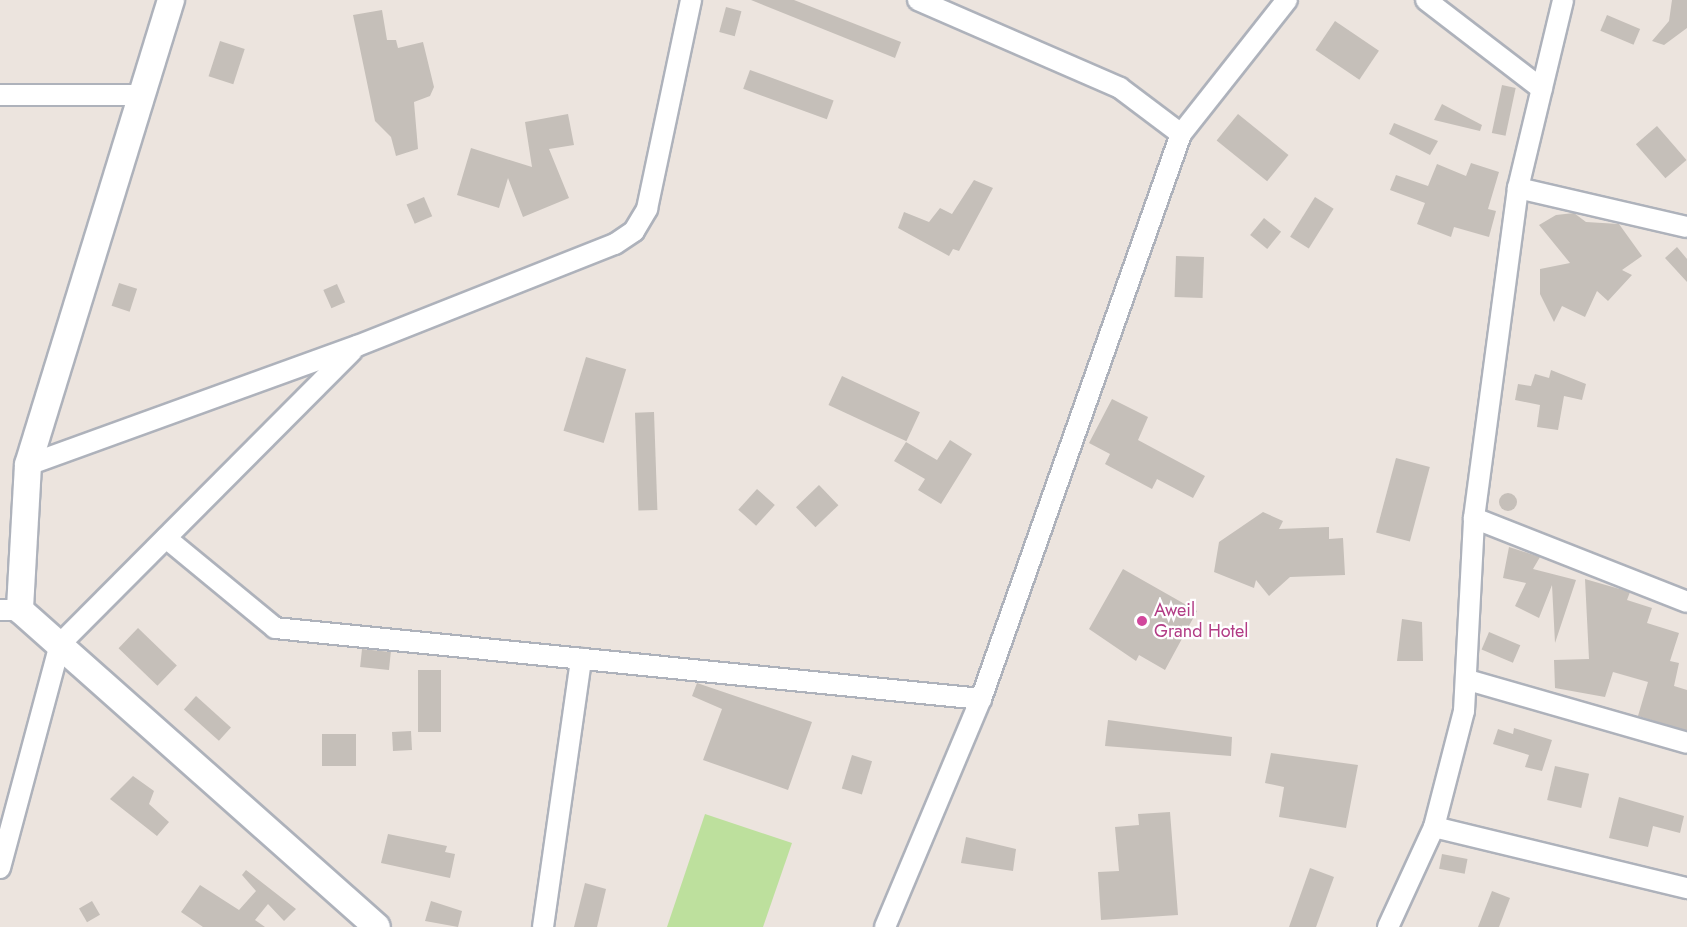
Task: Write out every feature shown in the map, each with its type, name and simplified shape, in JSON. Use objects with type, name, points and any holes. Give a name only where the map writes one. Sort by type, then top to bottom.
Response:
[{"type":"street","points":[[171,0],[28,465],[10,610],[60,644],[377,927]]},
{"type":"street","points":[[28,465],[357,346],[615,244],[634,231],[647,209],[691,0]]},
{"type":"street","points":[[918,0],[1120,87],[1181,134]]},
{"type":"street","points":[[885,927],[981,699],[1181,134],[1287,0]]},
{"type":"street","points":[[1426,0],[1542,89]]},
{"type":"street","points":[[1388,927],[1434,827],[1468,680],[1474,518],[1518,188],[1563,0]]},
{"type":"street","points":[[0,95],[142,95]]},
{"type":"street","points":[[1518,188],[1687,227]]},
{"type":"street","points":[[0,868],[60,644],[357,346]]},
{"type":"street","points":[[1474,518],[1687,602]]},
{"type":"street","points":[[166,537],[275,628],[981,699]]},
{"type":"street","points":[[543,927],[581,659]]},
{"type":"street","points":[[1468,680],[1687,743]]},
{"type":"street","points":[[1434,827],[1687,888]]},
{"type":"green space","points":[[705,814],[792,843],[763,927],[667,927]]},
{"type":"building","points":[[751,0],[794,0],[901,42],[895,58]]},
{"type":"building","points":[[1672,0],[1687,0],[1687,28],[1664,45],[1652,41],[1669,21]]},
{"type":"building","points":[[726,7],[741,11],[735,36],[719,32]]},
{"type":"building","points":[[382,10],[387,40],[396,40],[398,48],[423,42],[434,87],[430,96],[414,102],[418,149],[396,156],[391,137],[375,121],[353,15]]},
{"type":"building","points":[[1607,15],[1640,29],[1633,45],[1600,31]]},
{"type":"building","points":[[1335,21],[1379,51],[1359,80],[1315,50]]},
{"type":"building","points":[[220,41],[245,49],[233,84],[209,76]]},
{"type":"building","points":[[750,70],[834,100],[827,119],[743,89]]},
{"type":"building","points":[[1502,85],[1516,88],[1506,136],[1492,133]]},
{"type":"building","points":[[1442,104],[1482,125],[1480,131],[1434,120]]},
{"type":"building","points":[[568,114],[574,145],[549,149],[569,198],[523,217],[508,178],[499,208],[457,195],[471,148],[532,167],[525,122]]},
{"type":"building","points":[[1238,114],[1289,155],[1267,181],[1217,140]]},
{"type":"building","points":[[1394,123],[1438,141],[1430,155],[1389,134]]},
{"type":"building","points":[[1657,126],[1687,160],[1665,178],[1636,144]]},
{"type":"building","points":[[1471,163],[1499,172],[1488,209],[1496,211],[1489,237],[1454,227],[1451,237],[1417,224],[1425,203],[1390,190],[1396,175],[1428,186],[1437,164],[1466,176]]},
{"type":"building","points":[[974,180],[993,188],[959,251],[953,249],[949,256],[898,228],[904,212],[929,222],[940,208],[952,214]]},
{"type":"building","points":[[424,197],[432,216],[415,224],[407,204]]},
{"type":"building","points":[[1315,197],[1334,209],[1309,249],[1290,237]]},
{"type":"building","points":[[1574,213],[1586,222],[1619,224],[1642,256],[1622,270],[1632,275],[1608,301],[1597,291],[1585,317],[1562,306],[1554,322],[1540,294],[1540,269],[1570,263],[1539,225],[1556,215]]},
{"type":"building","points":[[1264,218],[1281,232],[1267,249],[1250,235]]},
{"type":"building","points":[[1677,247],[1687,259],[1687,282],[1665,258]]},
{"type":"building","points":[[1176,256],[1204,257],[1203,298],[1175,297]]},
{"type":"building","points":[[119,283],[137,289],[130,312],[112,306]]},
{"type":"building","points":[[337,284],[345,302],[331,308],[323,290]]},
{"type":"building","points":[[586,357],[626,369],[604,443],[563,431]]},
{"type":"building","points":[[1551,370],[1586,384],[1582,400],[1564,396],[1558,430],[1537,427],[1540,405],[1515,400],[1518,384],[1531,386],[1535,374],[1549,378]]},
{"type":"building","points":[[842,376],[920,412],[906,441],[828,405]]},
{"type":"building","points":[[1112,399],[1148,417],[1138,440],[1205,476],[1193,498],[1157,479],[1152,489],[1105,464],[1110,454],[1089,443]]},
{"type":"building","points":[[654,412],[657,510],[638,511],[635,413]]},
{"type":"building","points":[[950,440],[972,454],[941,504],[918,490],[925,479],[894,461],[906,442],[937,460]]},
{"type":"building","points":[[1396,458],[1430,467],[1410,541],[1376,532]]},
{"type":"building","points":[[819,485],[838,505],[815,527],[796,507]]},
{"type":"building","points":[[757,489],[775,505],[756,526],[738,510]]},
{"type":"building","points":[[1508,493],[1515,495],[1517,502],[1515,509],[1508,511],[1501,509],[1499,502],[1501,495]]},
{"type":"building","points":[[1263,512],[1283,521],[1279,529],[1329,527],[1329,539],[1343,538],[1345,575],[1290,577],[1269,596],[1256,580],[1254,588],[1214,572],[1219,542]]},
{"type":"building","points":[[1509,547],[1540,557],[1533,569],[1576,580],[1555,643],[1552,585],[1539,618],[1515,606],[1526,583],[1503,578]]},
{"type":"building","points":[[1123,569],[1197,611],[1165,670],[1139,655],[1136,661],[1089,629]]},
{"type":"building","points":[[1585,579],[1630,592],[1627,600],[1652,608],[1647,623],[1679,633],[1670,661],[1679,663],[1674,686],[1687,690],[1687,731],[1638,716],[1648,682],[1613,672],[1605,697],[1555,688],[1554,660],[1589,659]]},
{"type":"building","points":[[1402,619],[1422,622],[1423,661],[1397,661]]},
{"type":"building","points":[[138,628],[177,666],[157,686],[119,648]]},
{"type":"building","points":[[1489,632],[1520,645],[1513,663],[1482,649]]},
{"type":"building","points":[[362,649],[391,652],[389,670],[360,667]]},
{"type":"building","points":[[418,670],[441,670],[441,732],[418,732]]},
{"type":"building","points":[[697,683],[812,722],[788,790],[703,760],[722,709],[692,696]]},
{"type":"building","points":[[196,696],[231,727],[219,741],[184,709]]},
{"type":"building","points":[[1108,720],[1232,737],[1231,756],[1105,746]]},
{"type":"building","points":[[1514,728],[1552,740],[1542,771],[1525,767],[1529,755],[1493,744],[1498,729],[1513,734]]},
{"type":"building","points":[[411,731],[412,750],[393,751],[392,732]]},
{"type":"building","points":[[322,734],[356,734],[356,766],[322,766]]},
{"type":"building","points":[[1271,753],[1358,765],[1346,828],[1279,817],[1284,787],[1265,783]]},
{"type":"building","points":[[852,755],[872,761],[862,795],[842,788]]},
{"type":"building","points":[[1555,766],[1589,774],[1581,808],[1547,800]]},
{"type":"building","points":[[133,776],[154,791],[149,804],[169,822],[157,836],[110,799]]},
{"type":"building","points":[[1619,797],[1684,816],[1680,833],[1653,826],[1648,847],[1609,838]]},
{"type":"building","points":[[1170,812],[1178,915],[1101,920],[1098,872],[1119,871],[1115,827],[1139,825],[1138,814]]},
{"type":"building","points":[[388,834],[447,846],[445,852],[455,854],[450,878],[381,863]]},
{"type":"building","points":[[966,837],[1016,849],[1013,871],[961,863]]},
{"type":"building","points":[[1442,854],[1468,859],[1465,874],[1439,869]]},
{"type":"building","points":[[1310,868],[1334,877],[1316,927],[1289,927]]},
{"type":"building","points":[[246,870],[296,909],[284,921],[268,904],[255,920],[265,927],[203,927],[181,912],[200,885],[239,910],[256,891],[242,875]]},
{"type":"building","points":[[585,883],[606,889],[597,927],[574,927]]},
{"type":"building","points":[[1492,891],[1510,898],[1499,927],[1478,927]]},
{"type":"building","points":[[92,901],[100,915],[87,922],[79,908]]},
{"type":"building","points":[[431,901],[462,911],[458,927],[425,921]]},
{"type":"place","name":"Aweil Grand Hotel","points":[[1142,621]]}]
